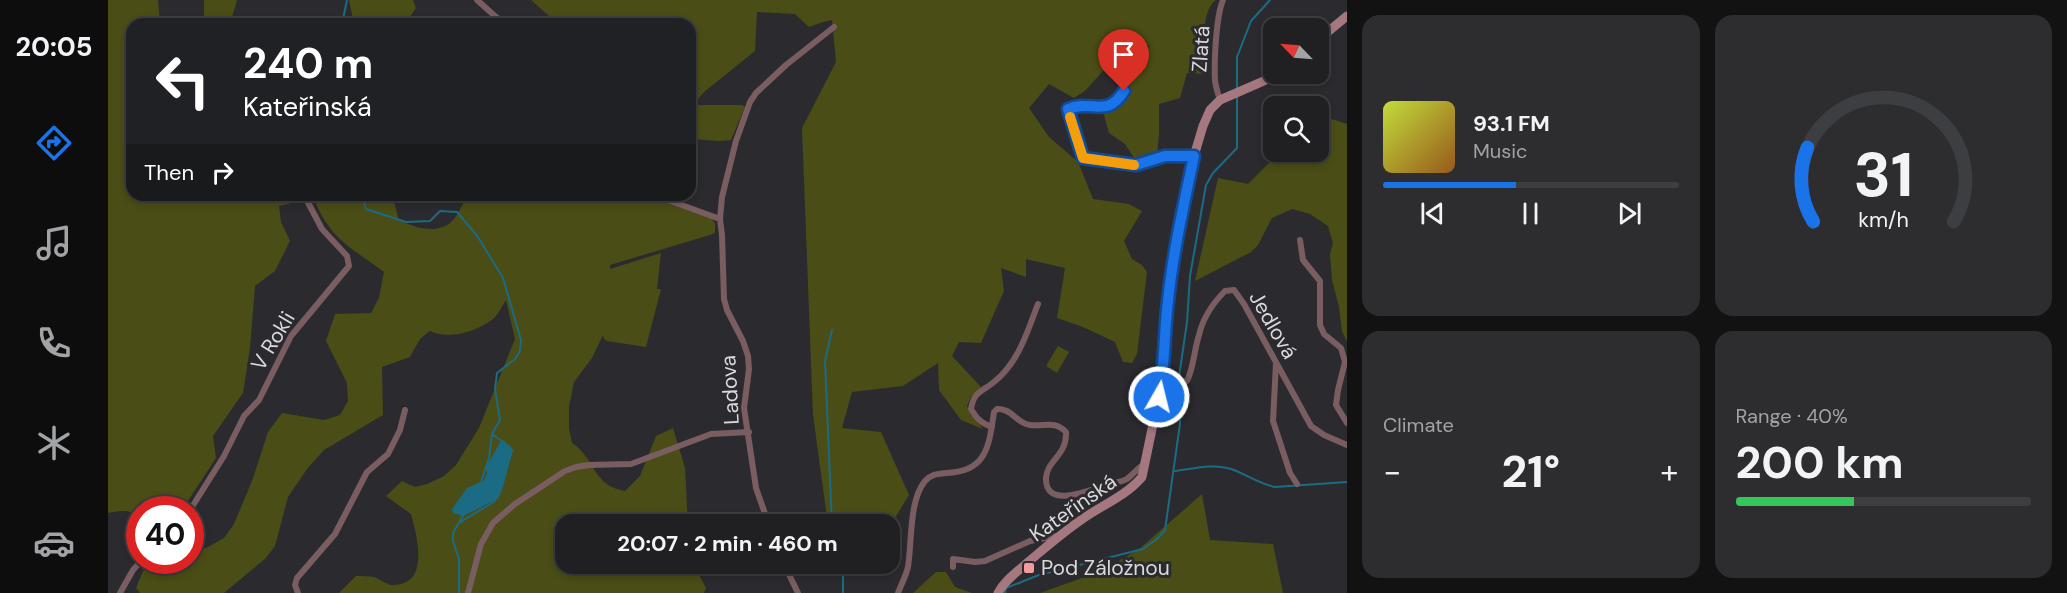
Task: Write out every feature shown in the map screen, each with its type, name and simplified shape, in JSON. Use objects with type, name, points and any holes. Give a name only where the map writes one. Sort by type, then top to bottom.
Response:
[{"type":"street","points":[[477,0],[498,18]]},
{"type":"street","name":"Zlatá","points":[[1220,100],[1215,84],[1215,72],[1217,35],[1223,0]]},
{"type":"street","points":[[1329,31],[1347,16]]},
{"type":"street","name":"Ladova","points":[[765,514],[756,488],[744,408],[749,369],[748,356],[724,299],[720,219],[727,173],[750,102],[766,82],[834,27]]},
{"type":"street","points":[[1220,100],[1263,81]]},
{"type":"street","points":[[1124,91],[1109,106],[1075,106],[1068,109],[1083,158],[1136,165],[1165,156],[1194,156]]},
{"type":"street","name":"Kateřinská","points":[[998,593],[1010,578],[1060,536],[1082,519],[1132,488],[1142,477],[1167,381],[1168,301],[1173,259],[1194,156],[1210,110],[1220,100]]},
{"type":"street","name":"V Rokli","points":[[199,496],[224,456],[244,416],[259,399],[291,336],[349,266],[347,256],[322,229],[307,201]]},
{"type":"street","points":[[670,201],[720,219]]},
{"type":"street","points":[[1300,240],[1304,260],[1320,281],[1320,325],[1324,334],[1341,348],[1345,362],[1336,405],[1347,423]]},
{"type":"street","name":"Jedlová","points":[[1167,381],[1187,381],[1204,321],[1225,291],[1234,290],[1245,304],[1311,426],[1324,435],[1347,445]]},
{"type":"street","points":[[992,427],[981,423],[975,416],[971,409],[973,399],[995,382],[1017,356],[1038,304]]},
{"type":"street","points":[[1276,363],[1273,421],[1290,473],[1297,484]]},
{"type":"street","points":[[898,593],[907,570],[913,518],[922,484],[927,477],[960,473],[977,465],[986,450],[994,412],[1000,408],[1010,411],[1031,426],[1048,423],[1061,427],[1066,432],[1066,442],[1048,471],[1046,480],[1050,490],[1056,495],[1067,497],[1127,479],[1145,463]]},
{"type":"street","points":[[298,593],[295,585],[297,578],[335,534],[368,472],[388,454],[400,430],[405,410]]},
{"type":"street","points":[[468,593],[479,551],[493,523],[515,504],[565,471],[589,465],[631,464],[711,434],[749,432]]},
{"type":"street","points":[[953,567],[953,559],[985,561],[1030,541],[1060,536]]},
{"type":"street","points":[[120,593],[131,574]]},
{"type":"street","points":[[789,574],[798,593]]},
{"type":"shaded area","points":[[108,0],[158,0],[160,18],[126,18],[126,201],[300,201],[279,206],[281,222],[290,241],[275,271],[255,286],[250,348],[243,393],[213,436],[216,458],[191,496],[126,496],[126,512],[108,513]]},
{"type":"shaded area","points":[[204,0],[237,0],[232,18],[204,18]]},
{"type":"shaded area","points":[[349,0],[413,0],[416,8],[409,18],[353,18]]},
{"type":"shaded area","points":[[531,0],[1216,0],[1207,14],[1205,24],[1206,74],[1187,73],[1180,98],[1159,104],[1157,156],[1136,161],[1125,144],[1109,133],[1102,108],[1122,86],[1144,71],[1149,45],[1125,46],[1085,91],[1074,98],[1049,84],[1029,108],[1049,137],[1078,162],[1093,199],[1129,204],[1142,211],[1124,241],[1132,259],[1142,265],[1147,272],[1137,354],[1132,363],[1123,362],[1115,342],[1057,318],[1065,268],[1026,259],[1026,277],[1001,268],[1004,291],[981,343],[959,342],[952,356],[981,387],[971,397],[967,406],[983,429],[961,420],[939,390],[938,363],[903,386],[852,392],[842,428],[881,432],[909,495],[897,514],[826,514],[813,415],[802,128],[836,62],[832,20],[809,27],[795,14],[757,12],[755,51],[704,92],[696,101],[696,18],[551,18]]},
{"type":"shaded area","points":[[696,105],[742,105],[745,107],[731,140],[696,139]]},
{"type":"shaded area","points":[[1329,118],[1347,124],[1347,342],[1342,331],[1332,280],[1330,254],[1333,243],[1328,226],[1310,214],[1292,209],[1272,218],[1258,245],[1251,252],[1195,281],[1218,178],[1248,184],[1270,162],[1329,162]]},
{"type":"shaded area","points":[[315,201],[394,201],[399,220],[427,229],[435,229],[448,224],[454,219],[463,201],[662,201],[712,219],[715,223],[713,234],[610,265],[610,269],[661,253],[657,289],[661,289],[646,347],[607,341],[603,335],[592,358],[574,382],[569,407],[572,443],[580,449],[606,483],[625,491],[640,476],[656,436],[673,428],[685,468],[687,514],[555,514],[555,574],[698,574],[706,588],[704,593],[339,593],[356,576],[374,577],[391,585],[404,583],[412,578],[416,569],[418,547],[411,514],[386,496],[402,481],[415,487],[444,476],[456,465],[479,428],[515,339],[506,300],[495,317],[486,324],[454,335],[437,334],[430,331],[420,339],[410,357],[382,367],[383,415],[324,450],[307,469],[288,497],[275,546],[266,558],[224,593],[140,593],[136,588],[142,574],[204,574],[204,548],[224,538],[234,524],[252,481],[268,432],[282,413],[324,420],[340,415],[348,401],[347,383],[326,341],[335,314],[371,313],[379,298],[384,272],[340,239],[326,222]],"holes":[[[487,473],[503,487],[495,501],[482,507],[483,481]]]},
{"type":"shaded area","points":[[1058,346],[1069,352],[1057,373],[1046,366]]},
{"type":"shaded area","points":[[1202,494],[1210,540],[1273,544],[1283,593],[1040,593],[1096,573],[1138,550]]},
{"type":"shaded area","points":[[936,572],[946,572],[955,587],[972,593],[913,593]]},
{"type":"water","points":[[501,441],[513,450],[498,499],[463,516],[453,513],[452,509],[467,488],[483,481],[487,473],[486,467]]},
{"type":"waterway","points":[[343,18],[347,0]]},
{"type":"waterway","points":[[1237,89],[1237,57],[1251,21],[1270,0]]},
{"type":"waterway","points":[[1005,593],[1006,588],[1039,575],[1143,549],[1165,530],[1180,424],[1179,377],[1187,322],[1190,276],[1206,185],[1213,173],[1237,148],[1237,95]]},
{"type":"waterway","points":[[363,201],[366,209],[406,222],[430,221],[440,211],[457,212],[478,237],[503,278],[521,340],[520,351],[515,359],[497,373],[495,389],[500,420],[492,434],[489,458],[481,482]]},
{"type":"waterway","points":[[832,330],[825,361],[832,514]]},
{"type":"waterway","points":[[492,434],[513,451]]},
{"type":"waterway","points":[[1175,471],[1224,467],[1275,487],[1347,482]]},
{"type":"waterway","points":[[459,523],[495,501]]},
{"type":"waterway","points":[[459,593],[459,559],[453,533],[464,514]]},
{"type":"waterway","points":[[843,574],[843,593]]},
{"type":"slow traffic","points":[[1070,117],[1083,158],[1134,165]]},
{"type":"place","name":"Pod Záložnou","points":[[1029,568]]},
{"type":"route","points":[[1124,91],[1109,106],[1102,108],[1075,106],[1068,109],[1083,158],[1136,165],[1165,156],[1194,156],[1175,249],[1159,397]]}]
